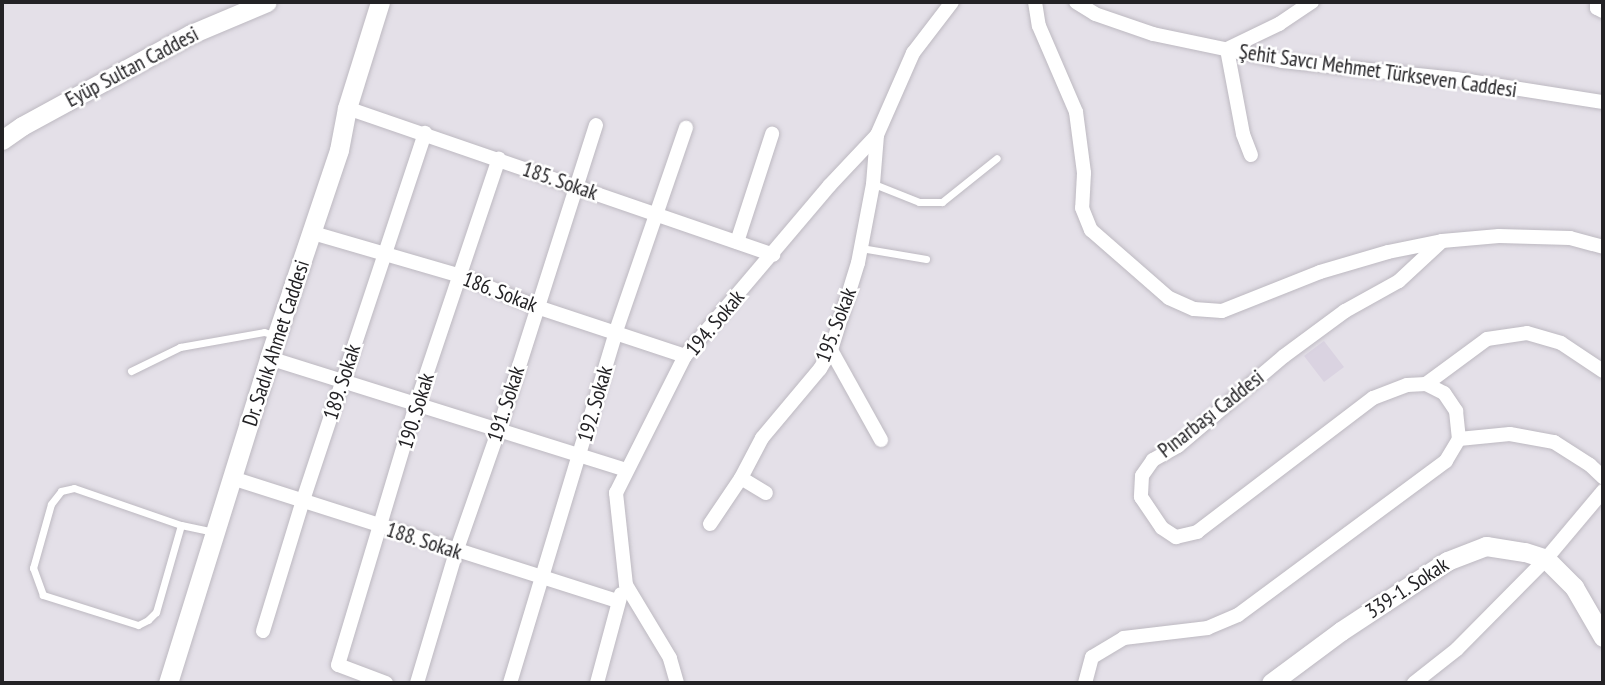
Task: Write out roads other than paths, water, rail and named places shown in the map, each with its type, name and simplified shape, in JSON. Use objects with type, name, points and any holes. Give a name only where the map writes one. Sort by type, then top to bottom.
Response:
[{"type":"street","name":"Eyüp Sultan Caddesi","points":[[2,140],[22,126],[191,34],[267,2]]},
{"type":"street","name":"Dr. Sadık Ahmet Caddesi","points":[[168,683],[269,358],[339,150],[347,108],[380,2]]},
{"type":"street","name":"194. Sokak","points":[[677,683],[670,658],[626,586],[616,493],[685,356],[829,186],[877,135],[913,53],[952,2]]},
{"type":"street","points":[[1035,2],[1039,26],[1076,112],[1084,173],[1082,208],[1091,230],[1169,298],[1195,309],[1222,311],[1320,272],[1388,252],[1442,241],[1499,236],[1570,238],[1603,247]]},
{"type":"street","name":"Şehit Savcı Mehmet Türkseven Caddesi","points":[[1076,2],[1095,14],[1153,34],[1282,61],[1456,79],[1603,102]]},
{"type":"street","points":[[1251,155],[1243,134],[1227,49],[1279,24],[1312,2]]},
{"type":"street","points":[[1597,2],[1597,8],[1603,11]]},
{"type":"street","name":"185. Sokak","points":[[347,108],[772,255]]},
{"type":"street","name":"191. Sokak","points":[[417,683],[456,552],[499,429],[596,125]]},
{"type":"street","name":"192. Sokak","points":[[510,683],[616,331],[658,215],[685,128]]},
{"type":"street","name":"189. Sokak","points":[[263,631],[342,380],[425,133]]},
{"type":"street","points":[[737,242],[772,134]]},
{"type":"street","name":"195. Sokak","points":[[710,524],[741,478],[762,438],[820,369],[831,350],[861,248],[873,184],[877,135]]},
{"type":"street","name":"190. Sokak","points":[[386,683],[338,666],[382,527],[416,405],[499,159]]},
{"type":"street","name":"186. Sokak","points":[[313,233],[461,276],[537,307],[685,356]]},
{"type":"street","name":"Pınarbaşı Caddesi","points":[[1426,384],[1407,385],[1373,398],[1197,532],[1176,537],[1162,528],[1141,497],[1142,476],[1153,460],[1178,446],[1284,356],[1345,312],[1399,281],[1442,241]]},
{"type":"street","points":[[1085,683],[1093,657],[1124,638],[1208,628],[1238,615],[1446,461],[1459,439],[1456,411],[1444,393],[1426,384],[1487,339],[1527,333],[1561,343],[1603,371]]},
{"type":"street","points":[[831,350],[881,440]]},
{"type":"street","points":[[269,358],[626,470]]},
{"type":"street","points":[[1459,439],[1510,434],[1554,442],[1590,465],[1603,477]]},
{"type":"street","name":"188. Sokak","points":[[232,478],[456,552],[617,601]]},
{"type":"street","points":[[741,478],[766,494]]},
{"type":"street","points":[[1414,683],[1457,649],[1546,559],[1603,491]]},
{"type":"street","name":"339-1. Sokak","points":[[1271,683],[1341,631],[1447,561],[1486,546],[1525,551],[1546,559],[1574,587],[1603,637]]},
{"type":"street","points":[[597,683],[617,601],[626,586]]},
{"type":"lane","points":[[873,184],[926,204],[942,202],[997,158]]},
{"type":"lane","points":[[861,248],[926,259]]},
{"type":"lane","points":[[131,371],[180,347],[264,332],[277,336]]},
{"type":"lane","points":[[181,525],[156,612],[148,620],[138,625],[43,595],[33,568],[51,504],[61,491],[74,488],[181,525],[215,532]]}]
